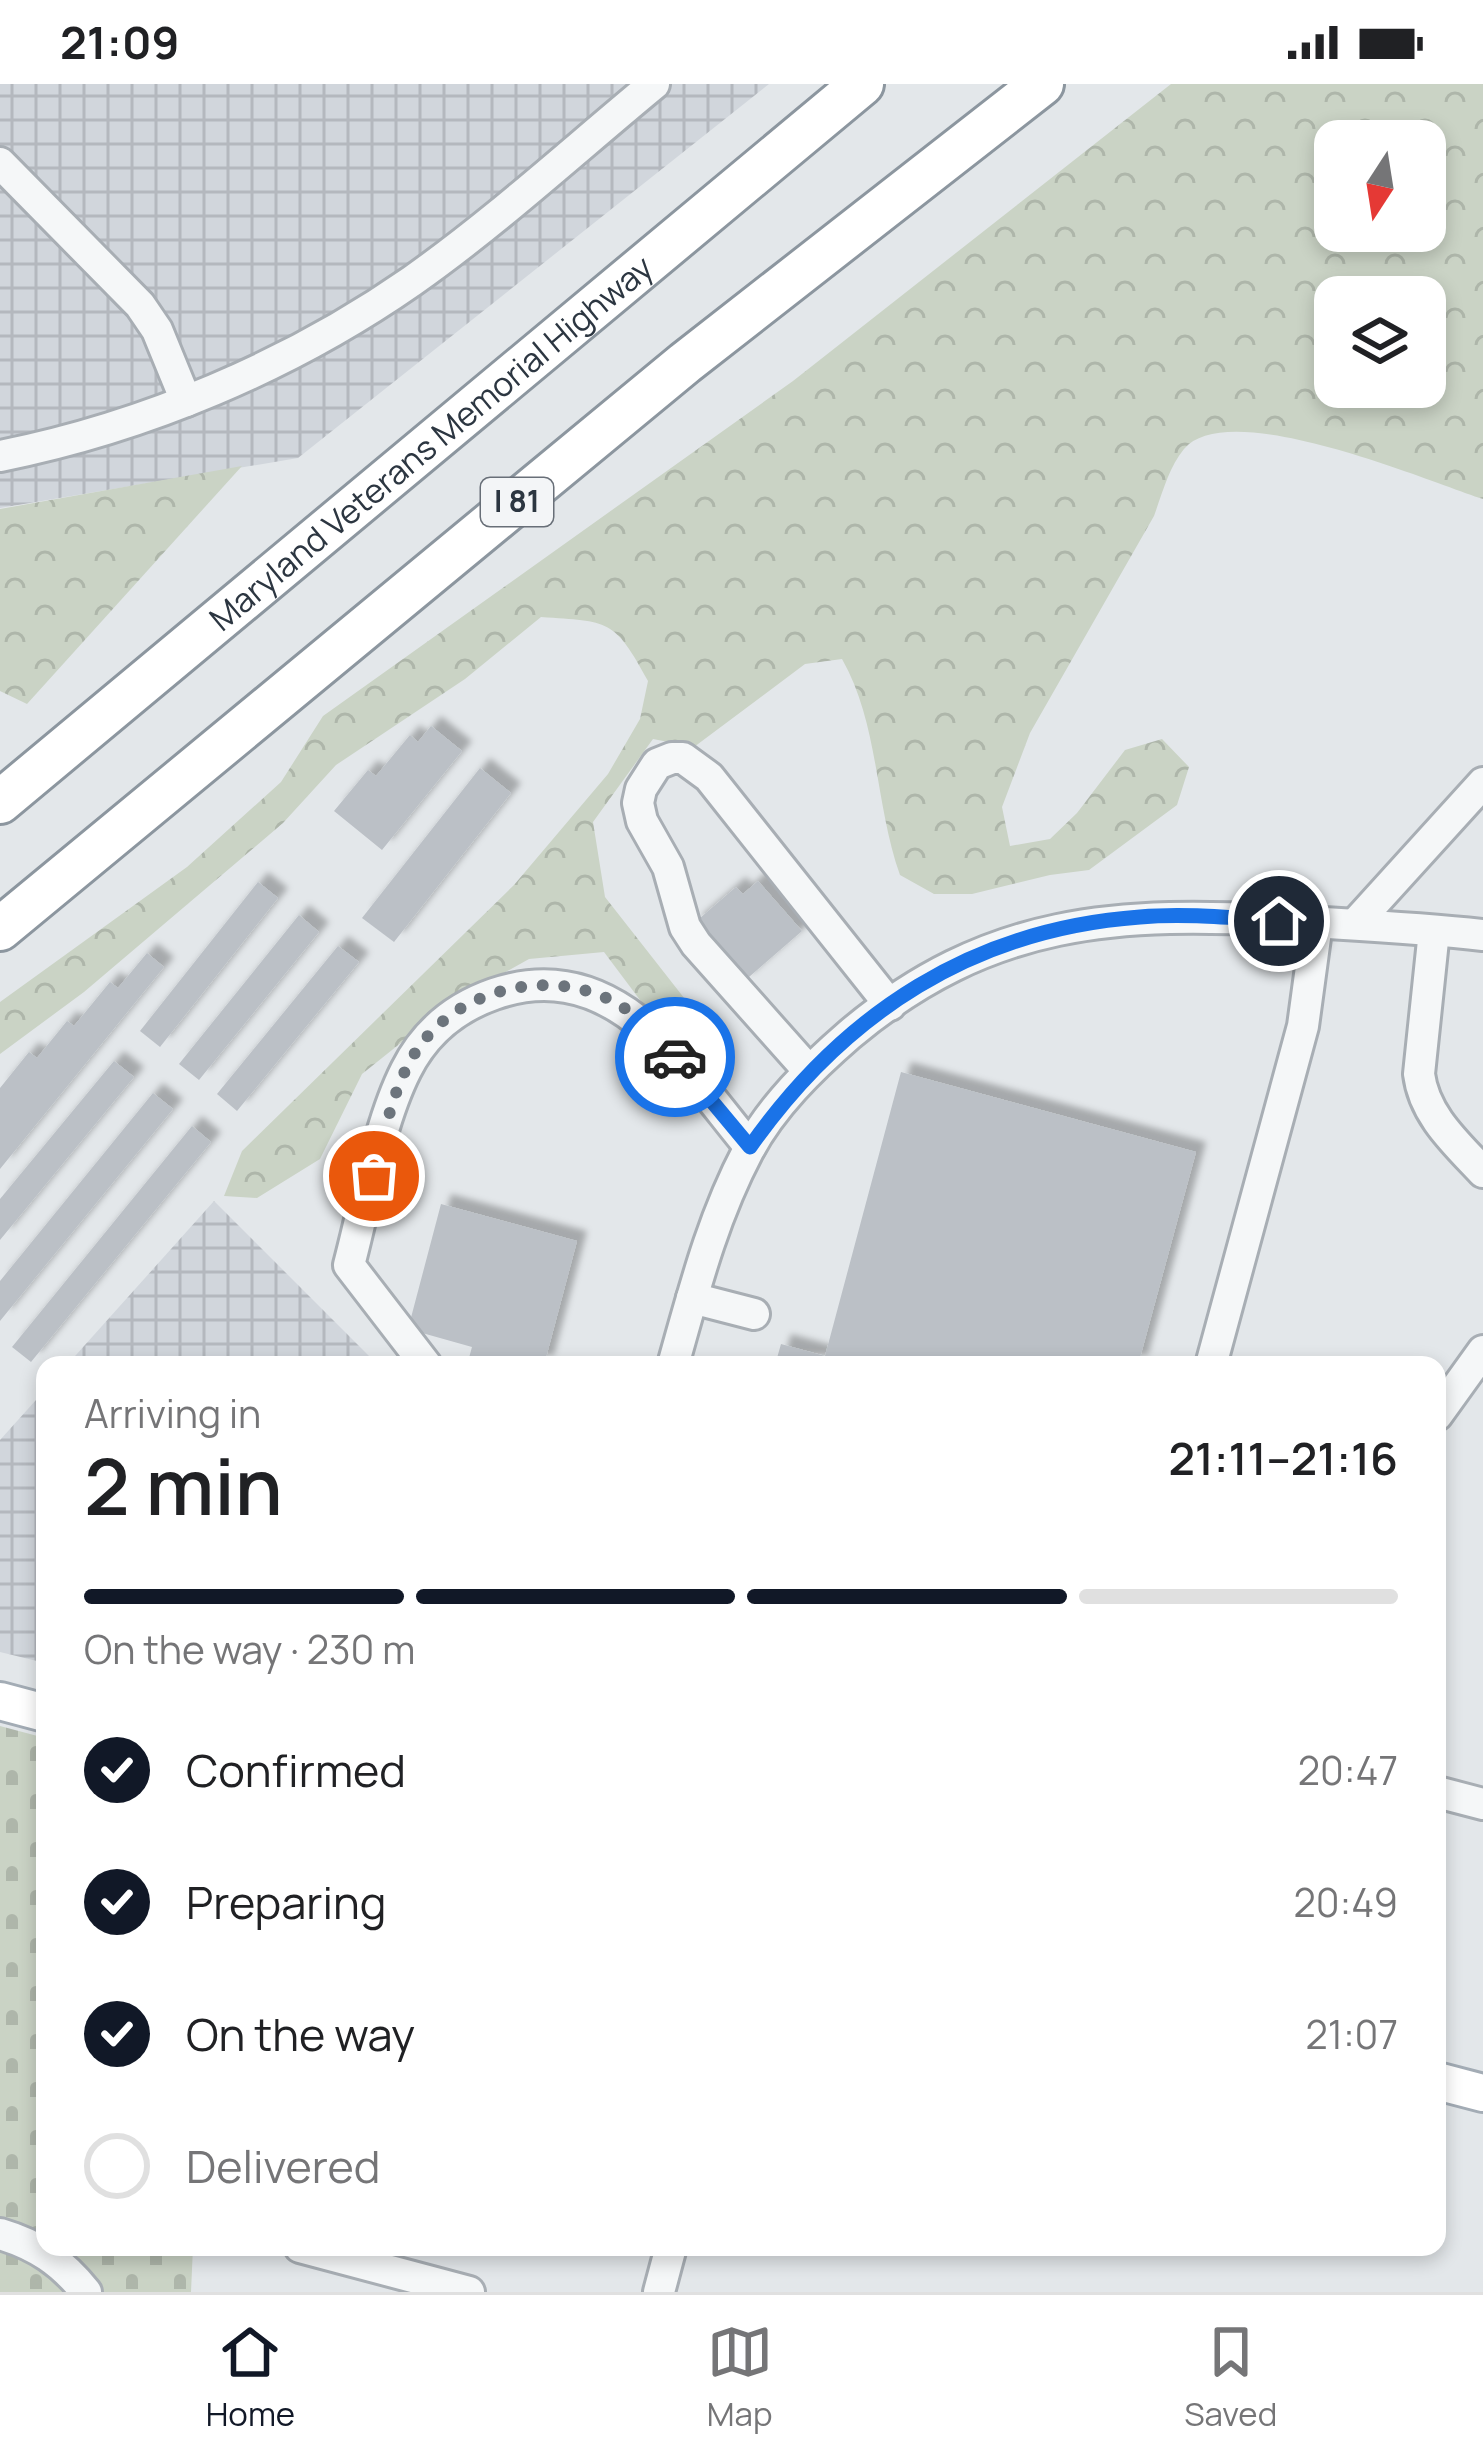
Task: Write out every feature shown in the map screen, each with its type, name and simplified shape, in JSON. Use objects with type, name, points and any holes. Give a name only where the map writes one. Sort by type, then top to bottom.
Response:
[{"type":"highway","name":"Maryland Veterans Memorial Highway","points":[[0,802],[862,84]]},
{"type":"highway","name":"I 81","points":[[0,929],[686,363],[1042,84]]},
{"type":"main road","points":[[0,1701],[36,1711]]},
{"type":"main road","points":[[1446,2083],[1483,2093]]},
{"type":"street","points":[[0,457],[114,428],[263,367],[410,282],[646,86]]},
{"type":"street","points":[[0,163],[140,305],[158,330],[186,401]]},
{"type":"street","points":[[809,1071],[685,927],[677,888],[638,803],[648,774],[657,764],[683,758],[709,777],[890,1005]]},
{"type":"street","points":[[1355,924],[1483,783]]},
{"type":"street","points":[[676,1356],[716,1222],[750,1147],[809,1071],[890,1005],[961,960],[1019,938],[1082,923],[1181,916],[1483,935]]},
{"type":"street","points":[[1213,1356],[1303,1026],[1318,923]]},
{"type":"street","points":[[1435,931],[1419,1074],[1422,1096],[1483,1172]]},
{"type":"street","points":[[419,1356],[349,1264],[398,1088],[424,1040],[446,1018],[475,1000],[508,989],[543,985],[604,997],[636,1016],[665,1045],[750,1147]]},
{"type":"street","points":[[692,1298],[754,1314]]},
{"type":"street","points":[[1446,1403],[1483,1352]]},
{"type":"street","points":[[1446,1794],[1483,1804]]},
{"type":"street","points":[[0,2234],[36,2247]]},
{"type":"street","points":[[51,2256],[86,2292]]},
{"type":"street","points":[[334,2256],[469,2292]]},
{"type":"street","points":[[659,2292],[669,2256]]},
{"type":"shaded area","points":[[0,84],[769,84],[298,458],[0,508]]},
{"type":"shaded area","points":[[214,1201],[369,1356],[75,1356]]},
{"type":"shaded area","points":[[36,1400],[36,1661],[0,1652],[0,1440]]},
{"type":"green space","points":[[1171,84],[1483,84],[1483,499],[1375,461],[1283,437],[1241,432],[1207,435],[1184,449],[1154,516],[1030,733],[1002,807],[1010,846],[1050,839],[1077,813],[1125,750],[1162,739],[1189,767],[1177,805],[1089,870],[972,894],[934,894],[900,875],[854,684],[842,659],[805,664],[694,747],[653,739],[593,822],[605,897],[699,1017],[700,1051],[670,1040],[604,952],[529,959],[452,1002],[362,1074],[320,1159],[257,1198],[224,1196],[242,1151],[514,885],[608,774],[640,719],[648,681],[626,645],[607,627],[541,617],[465,679],[336,765],[283,823],[84,992],[0,1054],[0,1002],[187,867],[281,782],[323,716],[793,381]]},
{"type":"green space","points":[[242,466],[27,704],[0,691],[0,509]]},
{"type":"green space","points":[[0,1726],[36,1736],[36,2256],[193,2256],[191,2292],[0,2292]]},
{"type":"building","points":[[431,726],[462,751],[382,850],[334,811],[368,770],[376,776],[410,735],[418,742]]},
{"type":"building","points":[[480,768],[511,793],[394,942],[362,918]]},
{"type":"building","points":[[758,881],[802,931],[742,983],[692,925],[736,887],[743,894]]},
{"type":"building","points":[[258,882],[278,898],[160,1047],[140,1031]]},
{"type":"building","points":[[299,915],[319,932],[199,1080],[179,1064]]},
{"type":"building","points":[[338,946],[359,962],[237,1111],[217,1094]]},
{"type":"building","points":[[147,953],[164,967],[0,1169],[0,1088],[29,1052],[37,1058],[67,1021],[74,1026],[110,982],[118,988]]},
{"type":"building","points":[[114,1061],[134,1077],[0,1240],[0,1199]]},
{"type":"building","points":[[901,1072],[1196,1152],[1140,1356],[825,1356]]},
{"type":"building","points":[[153,1093],[173,1109],[0,1321],[0,1281]]},
{"type":"building","points":[[192,1126],[211,1142],[31,1362],[12,1347]]},
{"type":"building","points":[[441,1204],[577,1241],[546,1356],[470,1356],[472,1347],[408,1329]]},
{"type":"building","points":[[781,1344],[825,1356],[778,1356]]},
{"type":"way so far","points":[[374,1176],[409,1064],[446,1018],[475,1000],[508,989],[543,985],[604,997],[636,1016],[675,1057]]},
{"type":"route","points":[[675,1057],[750,1147],[782,1101],[824,1056],[864,1023],[961,960],[1019,938],[1082,923],[1143,916],[1279,921]]}]
